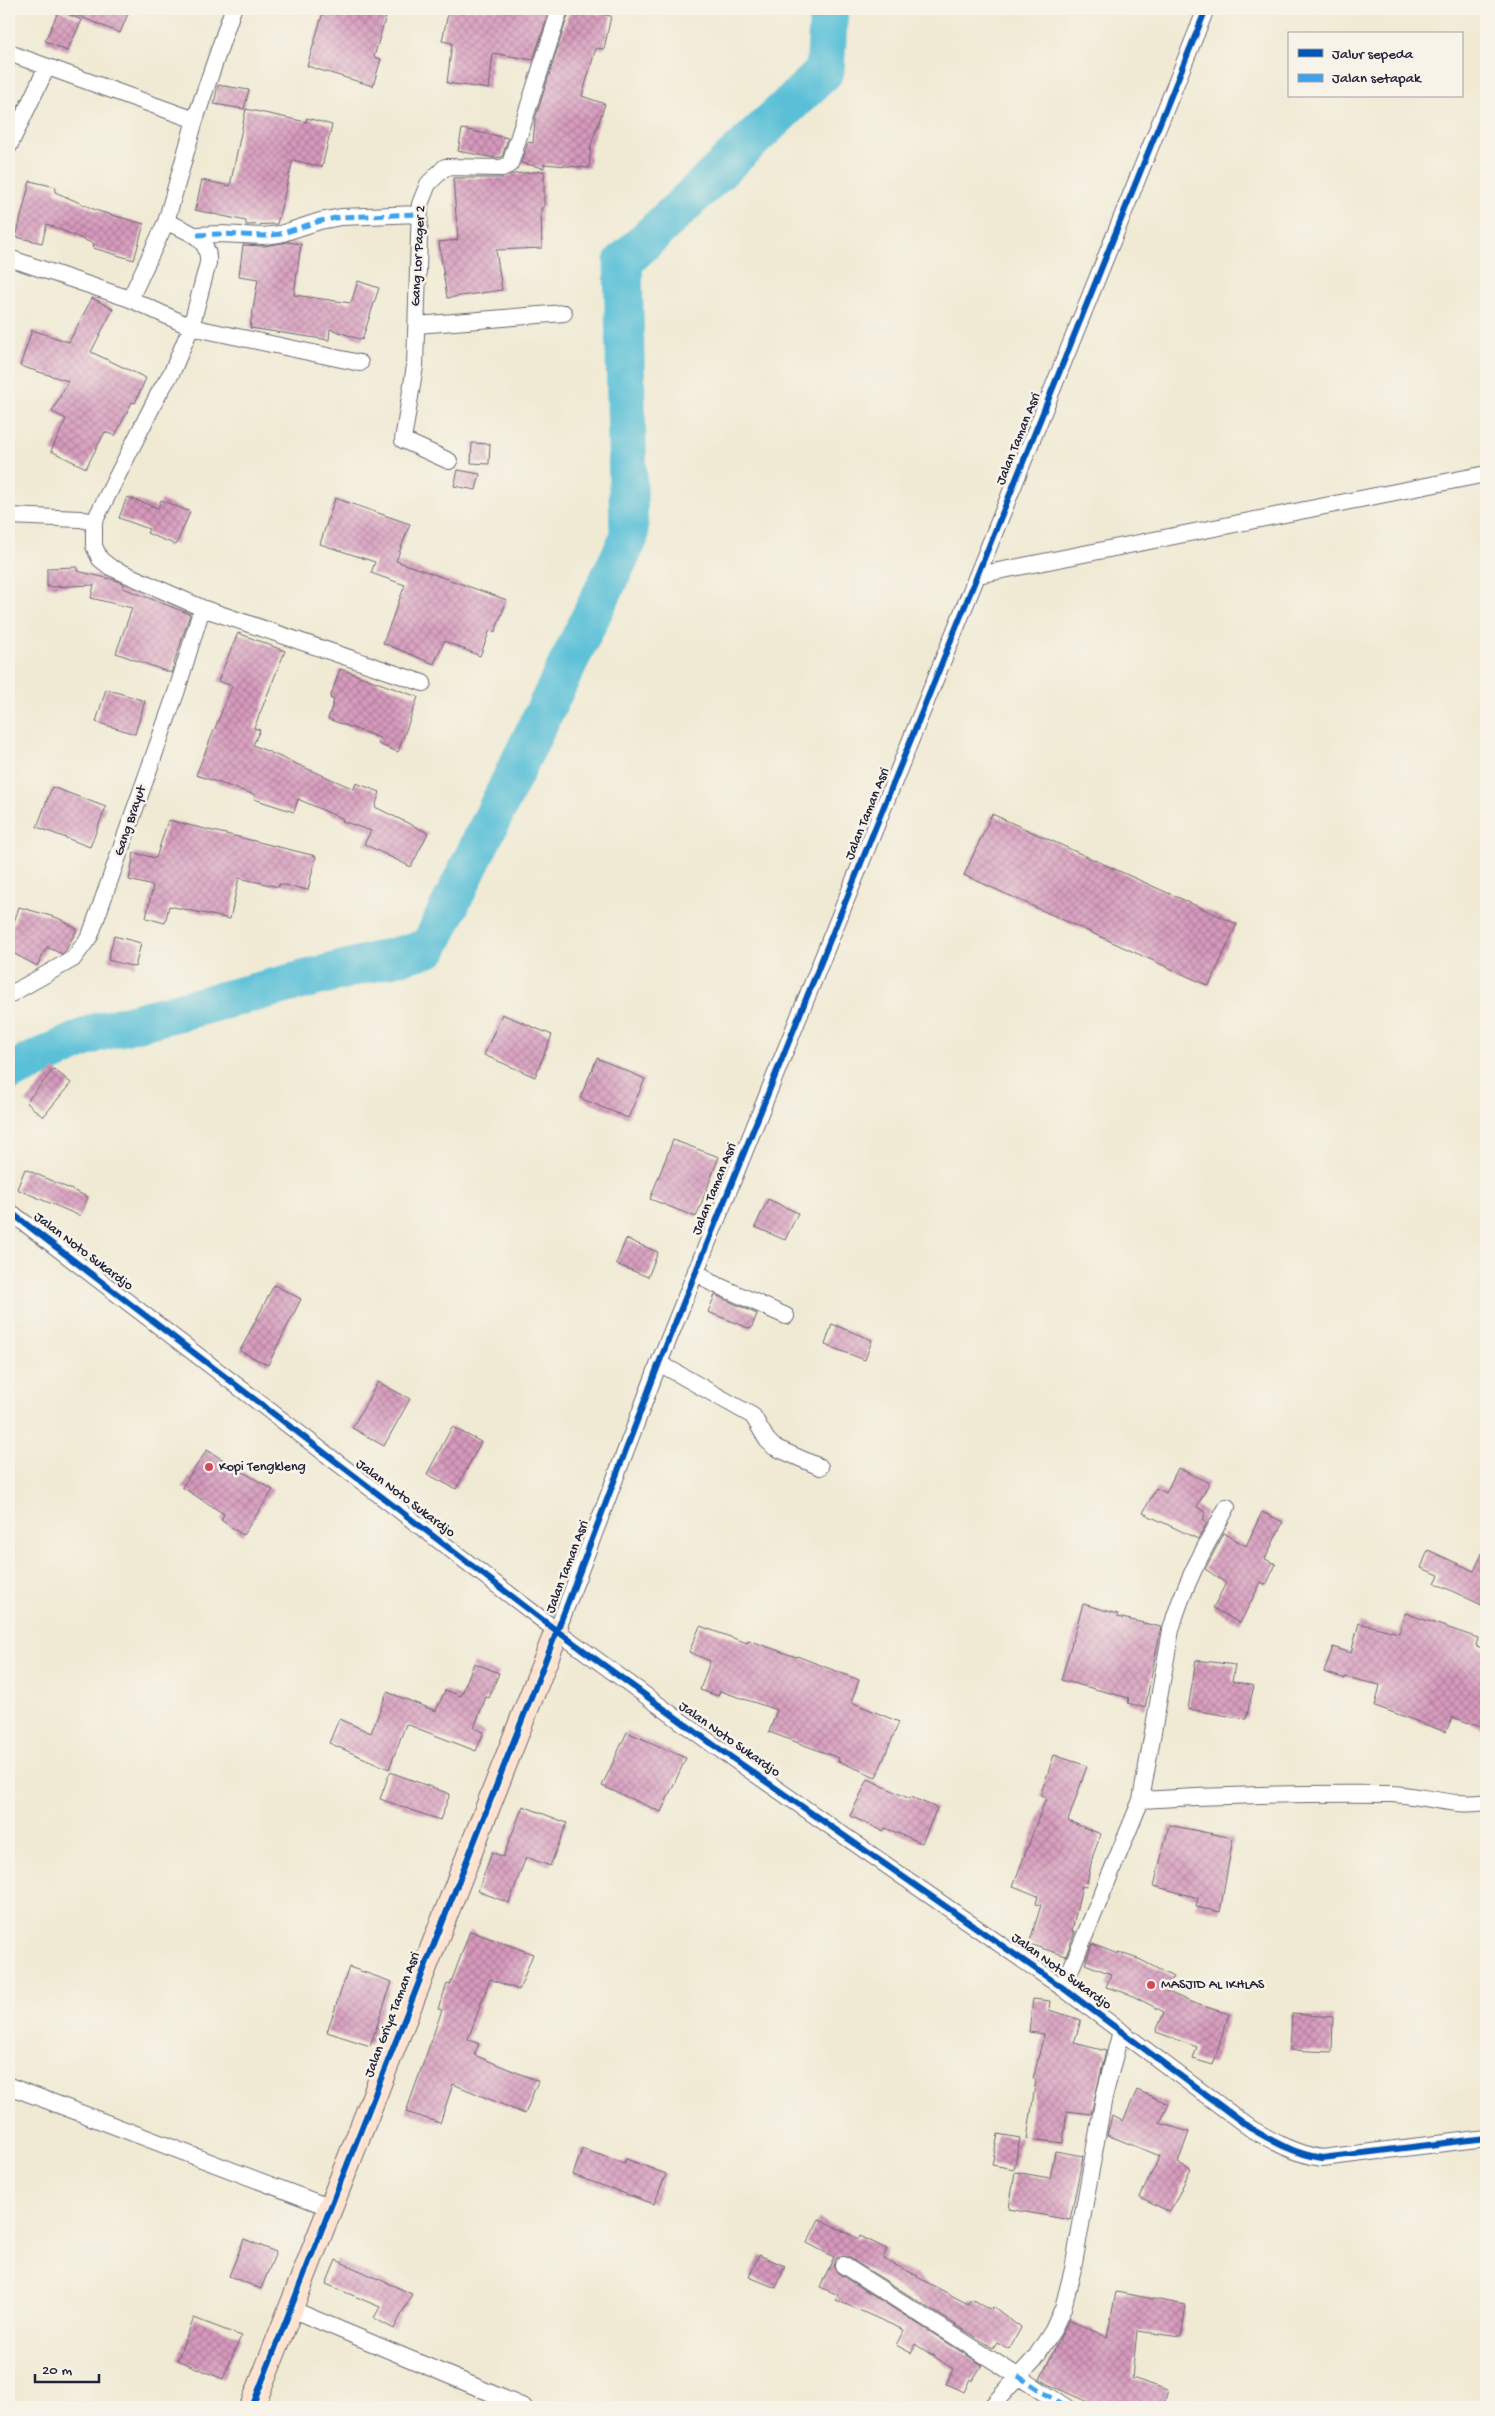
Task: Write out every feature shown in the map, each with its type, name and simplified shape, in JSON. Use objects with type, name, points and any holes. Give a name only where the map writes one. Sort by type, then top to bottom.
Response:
[{"type":"street","points":[[130,299],[166,222],[195,120],[233,9]]},
{"type":"street","name":"Gang Lor Pager 2","points":[[449,461],[403,440],[412,391],[417,326],[420,204],[428,184],[445,167],[502,168],[510,164],[560,9]]},
{"type":"street","name":"Jalan Taman Asri","points":[[557,1631],[696,1270],[1206,9]]},
{"type":"street","points":[[9,53],[195,120]]},
{"type":"street","points":[[9,146],[47,67]]},
{"type":"street","points":[[166,222],[197,235],[263,236],[280,234],[320,221],[341,217],[419,214]]},
{"type":"street","points":[[197,235],[209,253],[209,258],[190,327],[172,372],[159,393],[94,522],[94,546],[100,559],[110,567],[202,608],[423,683]]},
{"type":"street","points":[[9,258],[130,299],[190,327],[360,363]]},
{"type":"street","points":[[417,326],[564,313]]},
{"type":"street","points":[[978,575],[1486,474]]},
{"type":"street","points":[[9,516],[80,519],[94,522]]},
{"type":"street","name":"Gang Brayut","points":[[9,995],[73,959],[90,936],[177,690],[202,608]]},
{"type":"street","name":"Jalan Noto Sukardjo","points":[[9,1211],[557,1631],[715,1746],[1063,1988],[1250,2128],[1280,2145],[1305,2156],[1322,2158],[1486,2138]]},
{"type":"street","points":[[696,1270],[710,1282],[786,1316]]},
{"type":"street","points":[[659,1363],[753,1416],[767,1440],[774,1446],[820,1468]]},
{"type":"street","points":[[1063,1988],[1141,1800],[1171,1630],[1177,1608],[1188,1580],[1227,1506]]},
{"type":"street","name":"Jalan Griya Taman Asri","points":[[252,2407],[557,1631]]},
{"type":"street","points":[[1141,1800],[1319,1793],[1405,1795],[1472,1805],[1486,1802]]},
{"type":"street","points":[[991,2407],[1035,2358],[1053,2330],[1063,2308],[1073,2269],[1104,2097],[1121,2031]]},
{"type":"street","points":[[9,2086],[331,2208]]},
{"type":"street","points":[[844,2265],[1066,2407]]},
{"type":"street","points":[[291,2309],[524,2407]]},
{"type":"building","points":[[62,9],[130,9],[120,33]]},
{"type":"building","points":[[324,9],[388,9],[374,57],[381,59],[373,86],[307,66]]},
{"type":"building","points":[[449,9],[550,9],[533,60],[493,53],[489,89],[447,83],[452,43],[442,41]]},
{"type":"building","points":[[570,9],[611,16],[604,49],[596,48],[582,96],[605,104],[591,145],[589,168],[544,164],[544,168],[521,163],[528,142],[533,143],[535,119]]},
{"type":"building","points":[[59,10],[82,20],[67,51],[45,41]]},
{"type":"building","points":[[218,85],[249,90],[244,109],[214,104]]},
{"type":"building","points":[[246,109],[306,122],[307,118],[332,125],[322,167],[293,160],[277,224],[246,225],[246,221],[195,210],[202,180],[230,186]]},
{"type":"building","points":[[462,129],[508,138],[502,157],[495,158],[458,151]]},
{"type":"building","points":[[544,171],[544,208],[541,208],[542,248],[496,250],[502,290],[447,298],[439,242],[458,240],[453,178],[502,178],[513,174]]},
{"type":"building","points":[[30,181],[56,187],[55,192],[98,211],[144,224],[134,260],[93,248],[94,244],[47,224],[42,243],[16,237]]},
{"type":"building","points":[[288,242],[301,244],[294,295],[351,303],[358,281],[379,288],[362,340],[330,329],[329,340],[250,328],[258,279],[239,276],[243,245],[264,246]]},
{"type":"building","points":[[92,298],[113,309],[91,352],[146,378],[135,403],[132,402],[115,436],[105,432],[86,468],[51,451],[66,419],[52,412],[68,381],[20,366],[32,330],[69,342]]},
{"type":"building","points":[[472,443],[490,444],[489,464],[471,463]]},
{"type":"building","points":[[458,470],[480,474],[476,490],[454,486]]},
{"type":"building","points":[[127,497],[158,508],[161,500],[190,512],[176,545],[147,533],[149,529],[119,518]]},
{"type":"building","points":[[335,498],[410,524],[396,561],[507,600],[495,632],[490,630],[480,656],[444,641],[434,664],[383,643],[405,585],[371,573],[375,562],[320,544]]},
{"type":"building","points":[[77,567],[77,571],[115,580],[124,584],[123,588],[190,614],[171,673],[116,653],[132,608],[91,598],[94,585],[47,587],[47,568]]},
{"type":"building","points":[[238,633],[285,651],[254,728],[260,730],[253,745],[354,789],[356,783],[380,792],[375,807],[428,833],[411,867],[364,844],[371,831],[342,821],[343,819],[298,799],[294,812],[254,799],[255,795],[196,775],[232,686],[218,681]]},
{"type":"building","points":[[340,669],[418,697],[398,752],[378,744],[380,738],[328,719],[334,700],[330,698]]},
{"type":"building","points":[[106,689],[145,701],[135,734],[96,722]]},
{"type":"building","points":[[52,787],[106,807],[90,847],[37,827]]},
{"type":"building","points":[[992,814],[1237,924],[1209,986],[964,875]]},
{"type":"building","points":[[168,820],[316,856],[308,890],[279,884],[279,887],[239,878],[230,919],[169,906],[165,923],[146,918],[153,886],[129,880],[134,853],[156,858]]},
{"type":"building","points":[[19,907],[58,918],[77,929],[65,952],[62,954],[47,947],[37,966],[9,951],[9,937]]},
{"type":"building","points":[[114,936],[141,943],[135,967],[108,960]]},
{"type":"building","points":[[502,1014],[552,1035],[535,1077],[484,1055]]},
{"type":"building","points":[[597,1058],[645,1079],[628,1118],[580,1098]]},
{"type":"building","points":[[54,1069],[71,1083],[43,1117],[26,1102]]},
{"type":"building","points":[[673,1140],[719,1157],[696,1217],[650,1199]]},
{"type":"building","points":[[25,1169],[88,1197],[80,1216],[17,1189]]},
{"type":"building","points":[[768,1199],[798,1213],[785,1240],[755,1227]]},
{"type":"building","points":[[626,1239],[658,1252],[648,1277],[616,1264]]},
{"type":"building","points":[[274,1285],[301,1299],[268,1365],[240,1351]]},
{"type":"building","points":[[715,1295],[757,1314],[751,1329],[708,1312]]},
{"type":"building","points":[[832,1324],[872,1340],[865,1360],[825,1345]]},
{"type":"building","points":[[378,1382],[410,1399],[384,1446],[352,1428]]},
{"type":"building","points":[[452,1427],[481,1442],[456,1489],[427,1474]]},
{"type":"building","points":[[207,1450],[273,1490],[243,1535],[221,1520],[224,1514],[182,1487]]},
{"type":"building","points":[[1178,1468],[1209,1483],[1197,1507],[1206,1512],[1203,1519],[1207,1522],[1198,1539],[1143,1513],[1156,1488],[1166,1493]]},
{"type":"building","points":[[1262,1512],[1283,1522],[1265,1559],[1276,1564],[1266,1585],[1261,1582],[1240,1623],[1213,1608],[1226,1583],[1205,1569],[1224,1533],[1246,1546]]},
{"type":"building","points":[[1486,1545],[1486,1607],[1435,1583],[1439,1575],[1421,1568],[1428,1550],[1474,1571]]},
{"type":"building","points":[[1083,1604],[1118,1614],[1118,1617],[1161,1627],[1145,1708],[1128,1703],[1129,1698],[1061,1680]]},
{"type":"building","points":[[1405,1613],[1478,1638],[1476,1646],[1486,1649],[1486,1729],[1452,1717],[1446,1732],[1375,1706],[1380,1685],[1345,1677],[1345,1679],[1324,1672],[1333,1647],[1351,1653],[1359,1623],[1399,1633]]},
{"type":"building","points":[[700,1626],[747,1643],[748,1640],[797,1656],[859,1680],[851,1702],[899,1722],[876,1777],[838,1761],[839,1758],[769,1732],[777,1710],[720,1691],[718,1696],[700,1690],[710,1661],[689,1652]]},
{"type":"building","points":[[1196,1660],[1235,1665],[1232,1681],[1254,1686],[1246,1719],[1188,1709]]},
{"type":"building","points":[[474,1663],[499,1673],[489,1698],[486,1697],[474,1728],[484,1732],[476,1751],[406,1724],[389,1769],[329,1743],[339,1719],[371,1733],[387,1692],[436,1711],[445,1690],[461,1696]]},
{"type":"building","points":[[627,1732],[686,1758],[661,1812],[602,1786]]},
{"type":"building","points":[[1054,1755],[1087,1766],[1068,1821],[1101,1834],[1093,1855],[1086,1887],[1082,1886],[1072,1931],[1075,1932],[1066,1956],[1029,1944],[1041,1905],[1036,1904],[1038,1896],[1013,1886],[1046,1798],[1040,1796]]},
{"type":"building","points":[[390,1772],[450,1794],[440,1820],[380,1799]]},
{"type":"building","points":[[868,1779],[910,1799],[911,1797],[937,1808],[922,1843],[885,1828],[883,1831],[850,1816]]},
{"type":"building","points":[[523,1806],[567,1823],[550,1866],[526,1857],[509,1903],[478,1891],[492,1852],[503,1857]]},
{"type":"building","points":[[1169,1825],[1233,1838],[1220,1912],[1196,1907],[1198,1898],[1154,1886]]},
{"type":"building","points":[[470,1931],[533,1954],[519,1990],[490,1979],[468,2039],[479,2044],[474,2055],[538,2081],[525,2114],[453,2084],[440,2123],[406,2112],[442,2010],[438,2009],[447,1984],[450,1985]]},
{"type":"building","points":[[1092,1944],[1141,1960],[1173,1977],[1166,1991],[1193,2003],[1229,2014],[1213,2065],[1193,2059],[1197,2047],[1156,2032],[1164,2012],[1129,1994],[1106,1987],[1111,1974],[1085,1964]]},
{"type":"building","points":[[349,1967],[392,1982],[370,2046],[327,2032]]},
{"type":"building","points":[[1033,1999],[1050,2001],[1049,2010],[1081,2020],[1074,2043],[1106,2051],[1091,2114],[1067,2111],[1063,2143],[1027,2139],[1036,2079],[1033,2079],[1044,2034],[1029,2032]]},
{"type":"building","points":[[1292,2014],[1333,2017],[1332,2052],[1290,2050]]},
{"type":"building","points":[[1137,2090],[1169,2104],[1160,2123],[1189,2132],[1178,2163],[1191,2169],[1170,2212],[1140,2197],[1160,2156],[1107,2135],[1112,2116],[1123,2121]]},
{"type":"building","points":[[998,2134],[1020,2138],[1014,2169],[992,2165]]},
{"type":"building","points":[[582,2149],[624,2163],[626,2159],[666,2174],[654,2204],[573,2175]]},
{"type":"building","points":[[1055,2151],[1083,2156],[1070,2220],[1009,2209],[1015,2172],[1050,2178]]},
{"type":"building","points":[[819,2219],[859,2239],[860,2236],[887,2249],[883,2259],[968,2304],[971,2299],[991,2310],[994,2307],[1021,2328],[1009,2349],[997,2342],[993,2348],[848,2257],[838,2256],[833,2265],[838,2273],[982,2365],[972,2381],[970,2379],[964,2392],[946,2384],[953,2369],[915,2344],[911,2353],[896,2345],[904,2330],[836,2300],[838,2295],[820,2287],[834,2257],[807,2243]]},
{"type":"building","points":[[244,2239],[276,2252],[261,2289],[229,2276]]},
{"type":"building","points":[[759,2255],[785,2266],[776,2288],[749,2277]]},
{"type":"building","points":[[336,2260],[412,2294],[394,2329],[374,2318],[380,2307],[326,2284]]},
{"type":"building","points":[[1116,2292],[1186,2305],[1181,2337],[1137,2331],[1132,2378],[1168,2390],[1163,2407],[1090,2407],[1090,2403],[1040,2379],[1069,2320],[1107,2337]]},
{"type":"building","points":[[194,2318],[241,2336],[223,2379],[177,2360]]},
{"type":"waterway","points":[[9,1072],[95,1033],[429,948],[629,538],[623,262],[825,71],[829,9]]},
{"type":"marked path","points":[[197,235],[263,236],[280,234],[320,221],[341,217],[419,214]]},
{"type":"marked path","points":[[1018,2376],[1066,2407]]},
{"type":"cycle path","points":[[252,2407],[557,1631],[659,1363],[1206,9]]},
{"type":"cycle path","points":[[9,1211],[557,1631],[715,1746],[1063,1988],[1250,2128],[1276,2143],[1322,2158],[1486,2138]]},
{"type":"place","name":"Kopi Tengkleng","points":[[209,1467]]},
{"type":"place","name":"MASJID AL IKHLAS","points":[[1151,1985]]}]
